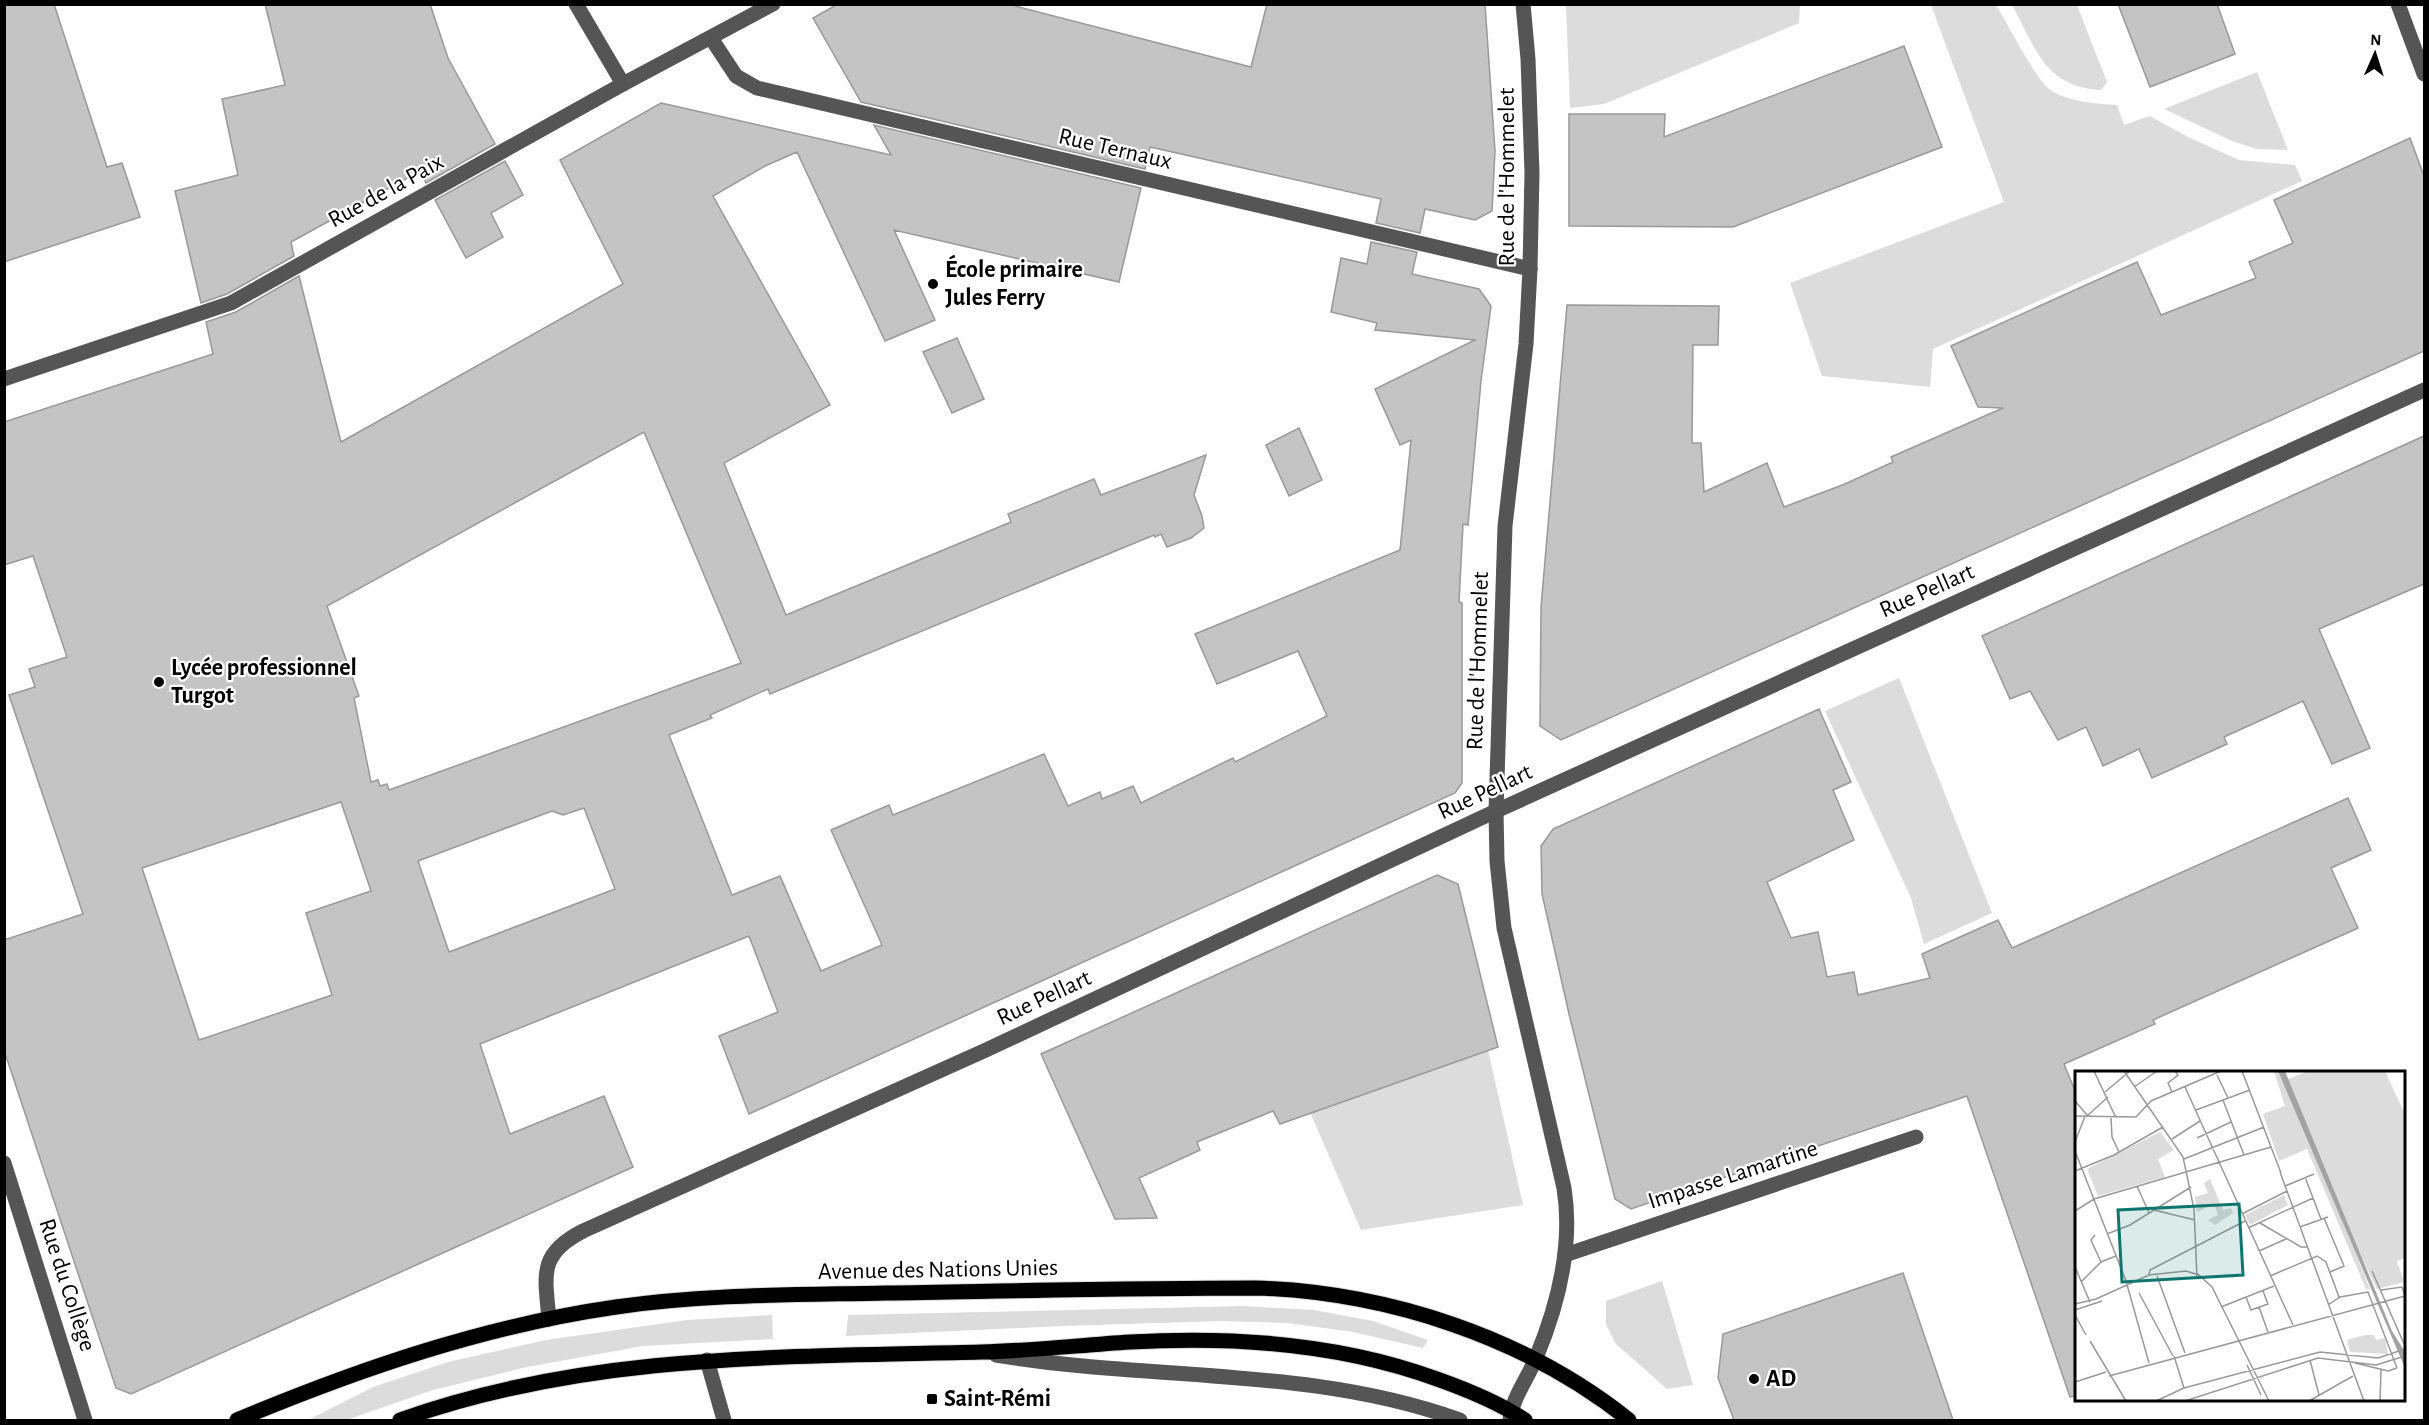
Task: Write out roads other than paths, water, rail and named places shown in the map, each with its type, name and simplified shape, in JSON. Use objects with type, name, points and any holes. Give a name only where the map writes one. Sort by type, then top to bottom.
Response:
[{"type":"main road","name":"Avenue des Nations Unies","points":[[237,1420],[324,1384],[380,1365],[499,1330],[615,1307],[681,1300],[1083,1289],[1287,1289],[1347,1296],[1449,1324],[1535,1361],[1587,1390],[1629,1420]]},
{"type":"main road","points":[[400,1420],[457,1403],[544,1382],[707,1360],[981,1352],[1135,1342],[1218,1341],[1334,1350],[1389,1363],[1457,1386],[1510,1416],[1525,1420]]},
{"type":"street","points":[[576,4],[623,84]]},
{"type":"street","name":"Rue de la Paix","points":[[4,379],[231,303],[623,84],[773,4]]},
{"type":"street","name":"Rue de l'Hommelet","points":[[1510,1416],[1535,1361],[1552,1315],[1565,1255],[1568,1220],[1564,1188],[1500,907],[1496,811],[1505,526],[1528,323],[1530,269],[1532,173],[1528,59],[1523,4]]},
{"type":"street","points":[[2398,4],[2424,74]]},
{"type":"street","name":"Rue Ternaux","points":[[711,38],[736,76],[757,88],[1530,269]]},
{"type":"street","name":"Rue Pellart","points":[[549,1319],[545,1276],[557,1248],[566,1240],[986,1050],[1496,811],[2424,390]]},
{"type":"street","name":"Impasse Lamartine","points":[[1565,1255],[1916,1137]]},
{"type":"street","name":"Rue du Collège","points":[[4,1163],[85,1420]]},
{"type":"street","points":[[981,1352],[1044,1363],[1313,1384],[1366,1394],[1460,1420]]},
{"type":"street","points":[[707,1360],[724,1420]]},
{"type":"place","name":"École primaire Jules Ferry","points":[[933,284]]},
{"type":"place","name":"Lycée professionnel Turgot","points":[[159,682]]},
{"type":"place","name":"AD","points":[[1754,1379]]},
{"type":"place","name":"Saint-Rémi","points":[[932,1399]]}]
